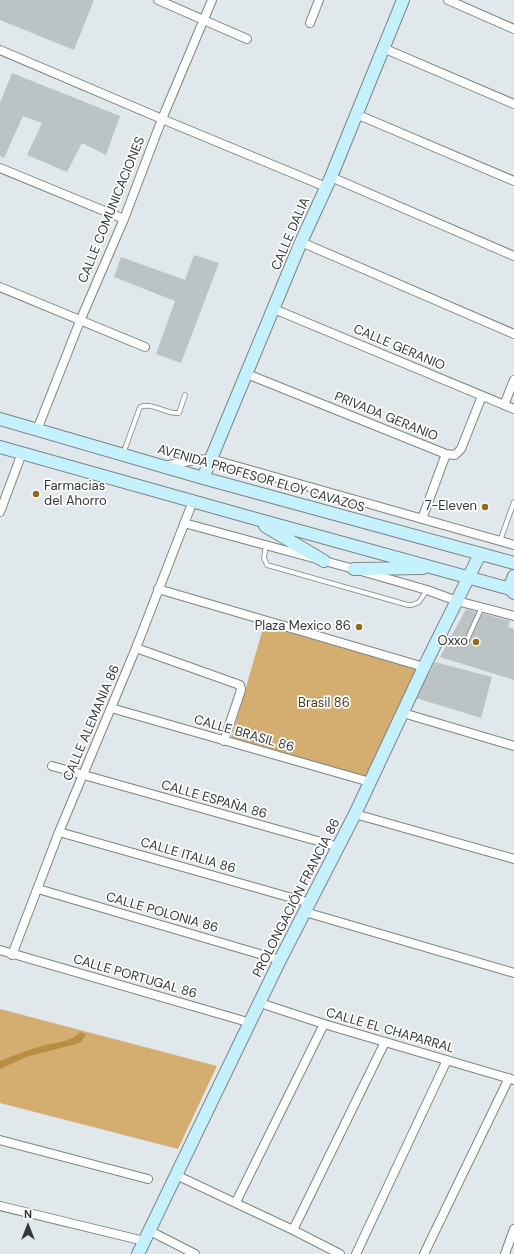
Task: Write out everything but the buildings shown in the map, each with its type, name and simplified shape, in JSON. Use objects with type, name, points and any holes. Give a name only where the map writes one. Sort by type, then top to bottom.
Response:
[{"type":"street","points":[[158,0],[247,39]]},
{"type":"street","name":"CALLE COMUNICACIONES","points":[[37,430],[80,320],[124,219],[162,119],[212,0]]},
{"type":"street","points":[[310,23],[320,0]]},
{"type":"street","name":"CALLE DALIA","points":[[203,478],[248,374],[301,242],[329,182],[382,48],[403,0]]},
{"type":"street","points":[[448,0],[514,28]]},
{"type":"street","points":[[382,48],[514,104]]},
{"type":"street","points":[[0,50],[162,119],[329,182],[514,256]]},
{"type":"street","points":[[356,114],[514,181]]},
{"type":"street","points":[[0,168],[124,219]]},
{"type":"street","points":[[301,242],[514,334]]},
{"type":"street","points":[[0,287],[145,347]]},
{"type":"street","name":"CALLE GERANIO","points":[[274,309],[514,409]]},
{"type":"street","name":"PRIVADA GERANIO","points":[[248,374],[446,454],[455,455],[461,449],[482,396]]},
{"type":"street","points":[[504,405],[514,380]]},
{"type":"street","name":"AVENIDA PROFESOR ELOY CAVAZOS","points":[[0,419],[203,478],[514,563]]},
{"type":"street","points":[[0,447],[512,590],[514,576]]},
{"type":"street","points":[[0,512],[22,453]]},
{"type":"street","points":[[422,519],[446,454]]},
{"type":"street","points":[[163,466],[194,460],[211,459],[514,545]]},
{"type":"street","name":"CALLE ALEMANIA 86","points":[[12,955],[83,775],[136,648],[193,501]]},
{"type":"street","points":[[256,519],[324,561]]},
{"type":"street","points":[[184,524],[354,568],[427,590],[457,601],[514,616]]},
{"type":"street","name":"PROLONGACIÓN FRANCIA 86","points":[[138,1254],[251,1023],[280,960],[339,847],[439,636],[480,554]]},
{"type":"street","points":[[354,568],[435,568]]},
{"type":"street","points":[[158,589],[424,668]]},
{"type":"street","points":[[136,648],[241,686],[224,741]]},
{"type":"street","name":"CALLE BRASIL 86","points":[[112,708],[370,782]]},
{"type":"street","points":[[403,713],[514,746]]},
{"type":"street","name":"CALLE ESPAÑA 86","points":[[52,766],[339,847]]},
{"type":"street","points":[[355,814],[514,859]]},
{"type":"street","name":"CALLE ITALIA 86","points":[[60,832],[514,973]]},
{"type":"street","name":"CALLE POLONIA 86","points":[[38,889],[280,960]]},
{"type":"street","name":"CALLE PORTUGAL 86","points":[[0,950],[12,955],[251,1023]]},
{"type":"street","name":"CALLE EL CHAPARRAL","points":[[260,1003],[324,1024],[511,1079]]},
{"type":"street","points":[[236,1202],[324,1024]]},
{"type":"street","points":[[293,1230],[385,1042]]},
{"type":"street","points":[[356,1254],[447,1060]]},
{"type":"street","points":[[424,1254],[511,1079]]},
{"type":"street","points":[[0,1140],[148,1178]]},
{"type":"street","points":[[176,1176],[236,1202],[340,1254]]},
{"type":"street","points":[[0,1206],[146,1236],[195,1254]]},
{"type":"street","points":[[505,1254],[514,1229]]},
{"type":"lane","points":[[122,454],[140,407],[146,405],[179,413],[185,395]]},
{"type":"lane","points":[[500,541],[514,502]]},
{"type":"lane","points":[[266,544],[264,558],[267,565],[381,598],[412,605],[419,602],[427,590]]},
{"type":"lane","points":[[439,636],[462,643],[466,642],[482,607]]},
{"type":"green space","name":"Brasil 86","points":[[264,625],[418,669],[366,779],[231,739]]},
{"type":"green space","points":[[0,1009],[217,1066],[178,1149],[0,1103]]},
{"type":"shaded area","points":[[80,1032],[86,1034],[81,1042],[26,1057],[0,1069],[0,1061],[37,1048],[62,1042],[76,1036]]},
{"type":"place","name":"Farmacias del Ahorro","points":[[36,494]]},
{"type":"place","name":"7-Eleven","points":[[485,507]]},
{"type":"place","name":"Plaza Mexico 86","points":[[359,627]]},
{"type":"place","name":"Oxxo","points":[[476,642]]}]
